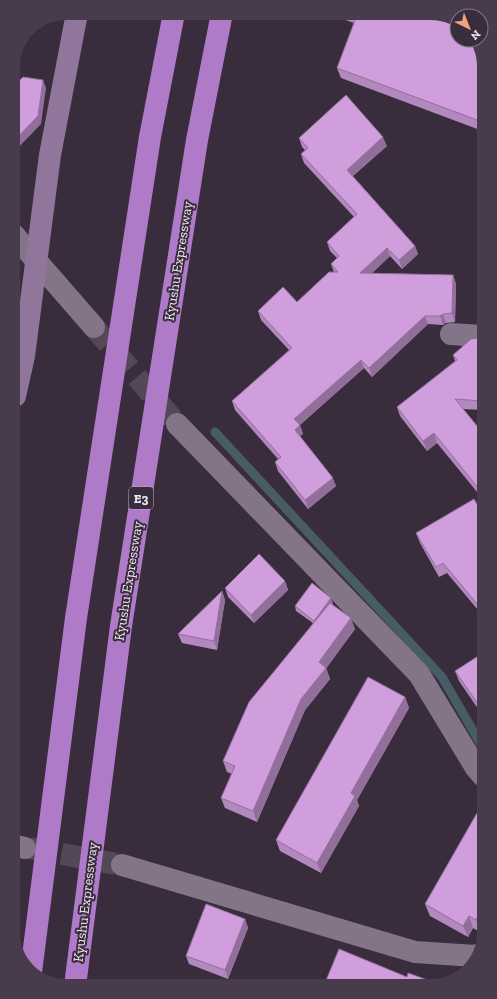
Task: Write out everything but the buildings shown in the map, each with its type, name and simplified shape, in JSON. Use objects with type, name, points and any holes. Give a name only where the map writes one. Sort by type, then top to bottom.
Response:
[{"type":"highway","points":[[32,964],[76,618],[150,137],[173,20]]},
{"type":"highway","name":"Kyushu Expressway","points":[[76,979],[121,626],[197,140],[221,20]]},
{"type":"street","points":[[20,372],[24,356],[50,155],[76,20]]},
{"type":"street","points":[[20,241],[94,327]]},
{"type":"street","points":[[451,334],[477,336]]},
{"type":"street","points":[[177,424],[419,674],[477,769]]},
{"type":"street","points":[[122,865],[415,952],[471,956]]},
{"type":"waterway","points":[[215,432],[442,677],[477,738]]},
{"type":"tunnel","points":[[94,327],[177,424]]},
{"type":"tunnel","points":[[29,848],[122,865]]}]
